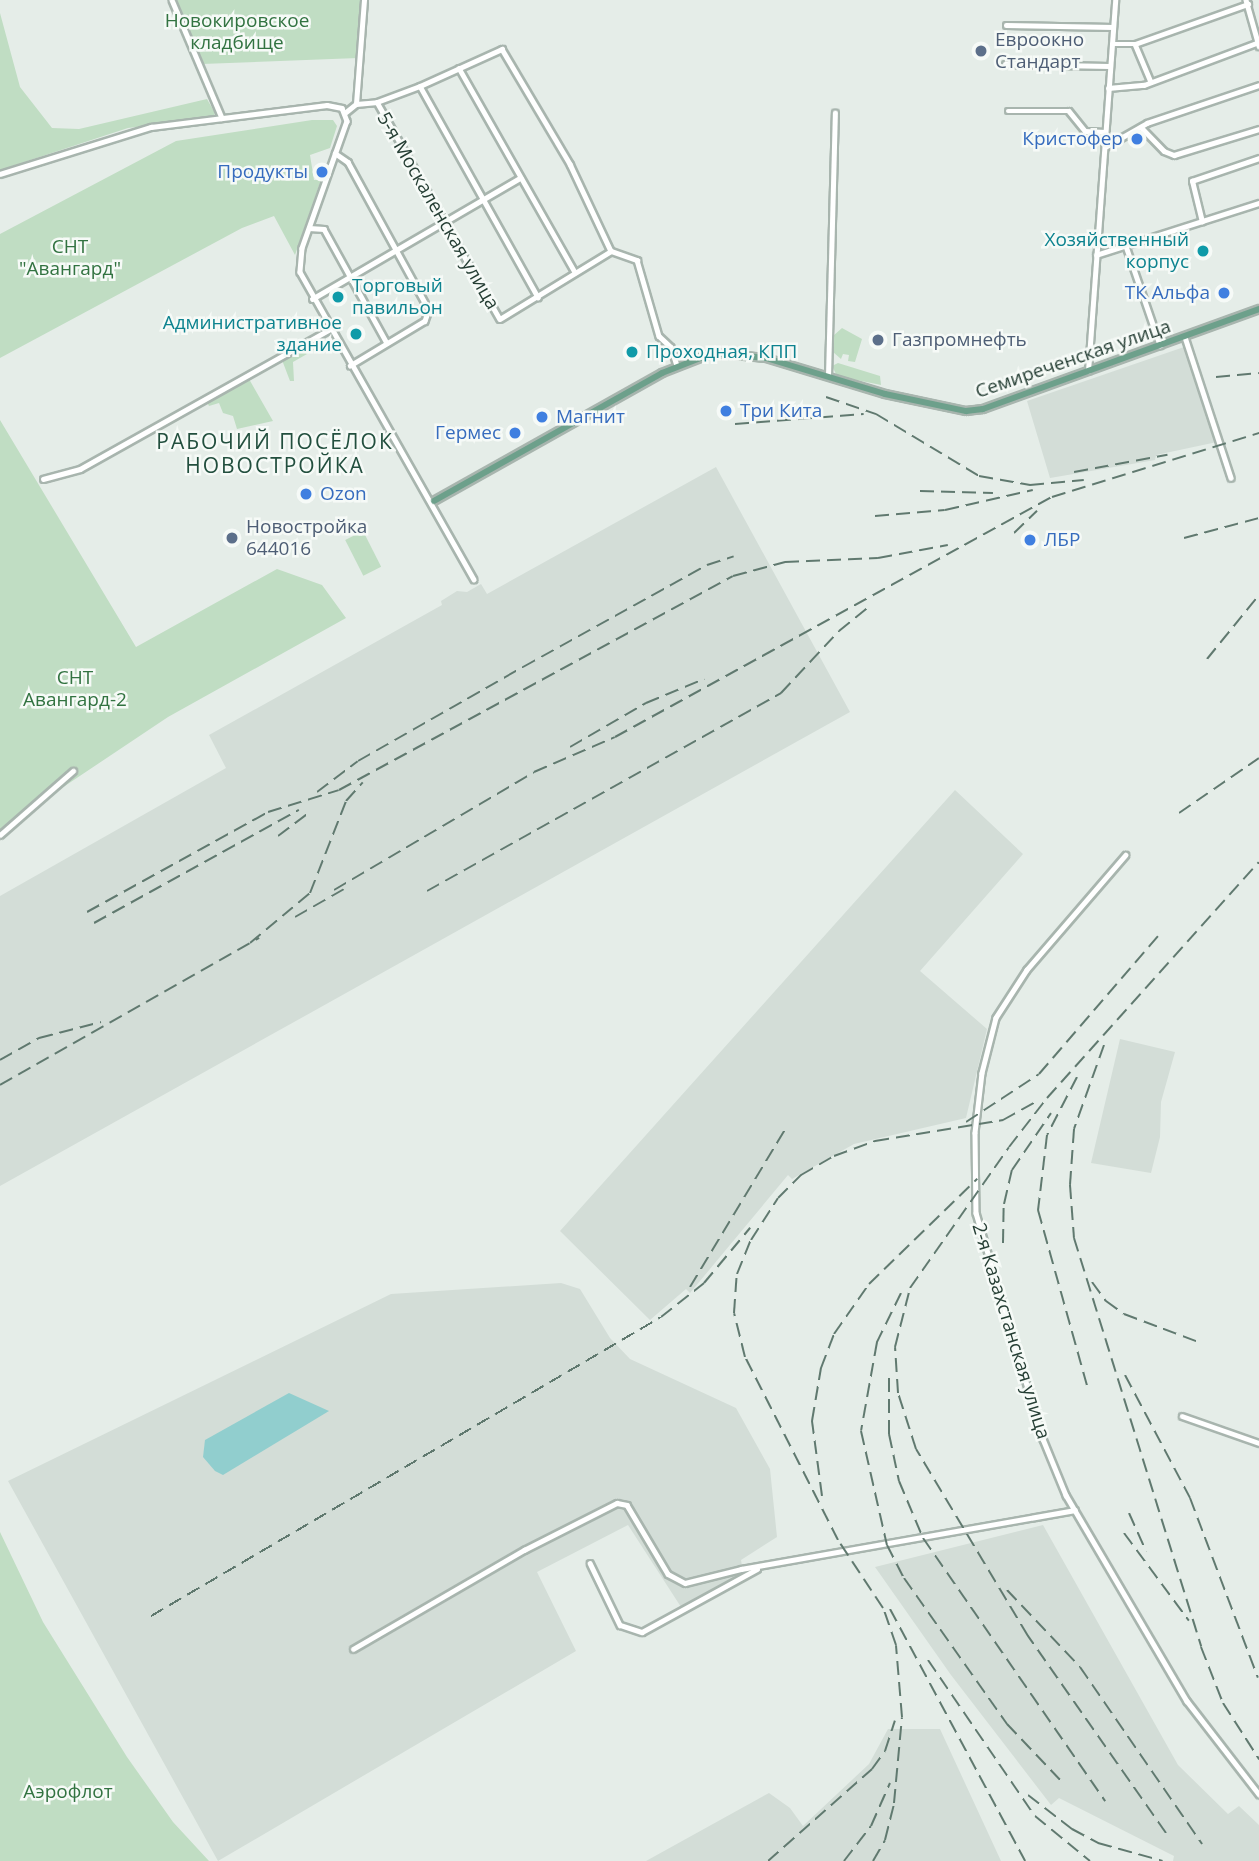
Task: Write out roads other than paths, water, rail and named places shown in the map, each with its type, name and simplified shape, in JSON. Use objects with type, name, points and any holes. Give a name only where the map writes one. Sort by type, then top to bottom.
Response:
[{"type":"main road","name":"Семиреченская улица","points":[[434,501],[677,365],[713,353],[739,352],[936,408],[966,411],[983,409],[1259,309]]},
{"type":"street","points":[[172,0],[222,118]]},
{"type":"street","points":[[356,104],[365,0]]},
{"type":"street","points":[[1088,371],[1115,0]]},
{"type":"street","points":[[1108,88],[1151,82],[1259,44],[1247,2],[1135,44],[1112,44]]},
{"type":"street","points":[[1006,25],[1113,27]]},
{"type":"street","points":[[1135,44],[1151,82]]},
{"type":"street","points":[[474,579],[434,501],[425,496],[329,330],[312,299],[299,261],[346,111],[356,104],[377,102],[420,86],[502,49],[570,164],[611,251],[637,260],[651,295],[659,336],[671,347],[677,365]]},
{"type":"street","points":[[1005,64],[1110,66]]},
{"type":"street","points":[[459,68],[575,272]]},
{"type":"street","points":[[1104,147],[1142,127],[1259,85]]},
{"type":"street","points":[[420,86],[538,297],[611,251]]},
{"type":"street","name":"5-я Москаленская улица","points":[[377,102],[500,319],[538,297]]},
{"type":"street","points":[[0,174],[134,130],[327,105],[346,111]]},
{"type":"street","points":[[1008,111],[1069,111],[1085,131],[1105,132]]},
{"type":"street","points":[[828,376],[835,113]]},
{"type":"street","points":[[1142,127],[1164,151],[1174,155],[1259,129]]},
{"type":"street","points":[[335,153],[348,163],[425,298],[425,321],[350,366]]},
{"type":"street","points":[[1202,222],[1192,181],[1259,158]]},
{"type":"street","points":[[312,299],[520,178]]},
{"type":"street","points":[[1096,255],[1259,203]]},
{"type":"street","points":[[309,228],[324,229],[387,343]]},
{"type":"street","points":[[1126,246],[1160,346]]},
{"type":"street","points":[[43,479],[80,468],[329,330]]},
{"type":"street","points":[[1185,337],[1231,478]]},
{"type":"street","points":[[0,835],[73,771]]},
{"type":"street","name":"2-я Казахстанская улица","points":[[1126,855],[1027,970],[996,1018],[982,1073],[974,1145],[976,1213],[1043,1439],[1075,1510],[1187,1701],[1259,1794]]},
{"type":"street","points":[[1182,1416],[1259,1443]]},
{"type":"street","points":[[353,1649],[524,1550],[617,1503],[627,1505],[661,1565],[679,1583],[1075,1510]]},
{"type":"street","points":[[590,1563],[620,1625],[642,1632],[759,1568]]},
{"type":"water","points":[[289,1393],[329,1411],[223,1475],[215,1471],[203,1457],[205,1440]]},
{"type":"railway","points":[[1216,377],[1259,373]]},
{"type":"railway","points":[[826,397],[876,414],[979,476],[1030,485],[1084,480]]},
{"type":"railway","points":[[735,424],[864,414]]},
{"type":"railway","points":[[334,890],[534,772],[615,737],[1052,497],[1259,433]]},
{"type":"railway","points":[[1074,472],[1167,455]]},
{"type":"railway","points":[[875,516],[945,510],[1033,490]]},
{"type":"railway","points":[[920,491],[993,493]]},
{"type":"railway","points":[[1014,533],[1037,511]]},
{"type":"railway","points":[[1184,538],[1259,518]]},
{"type":"railway","points":[[87,912],[268,812],[339,790],[733,576],[785,562],[878,558],[948,545]]},
{"type":"railway","points":[[317,792],[358,761],[523,667],[707,565],[734,556]]},
{"type":"railway","points":[[1207,659],[1259,595]]},
{"type":"railway","points":[[427,891],[781,693],[839,631],[870,606]]},
{"type":"railway","points":[[570,747],[646,703],[704,679]]},
{"type":"railway","points":[[1179,813],[1259,758]]},
{"type":"railway","points":[[250,943],[310,893],[346,801],[363,782]]},
{"type":"railway","points":[[94,923],[299,810]]},
{"type":"railway","points":[[278,836],[308,813]]},
{"type":"railway","points":[[1166,1833],[1028,1636],[916,1449],[898,1393],[895,1347],[910,1288],[1009,1147],[1047,1098],[1259,862]]},
{"type":"railway","points":[[295,917],[344,889]]},
{"type":"railway","points":[[966,1122],[1039,1074],[1160,934]]},
{"type":"railway","points":[[0,1085],[259,938]]},
{"type":"railway","points":[[0,1060],[39,1038],[101,1022]]},
{"type":"railway","points":[[1104,1045],[1074,1129],[1070,1185],[1074,1238],[1201,1647],[1223,1703],[1259,1759]]},
{"type":"railway","points":[[1077,1077],[1047,1135],[1038,1210],[1087,1386]]},
{"type":"railway","points":[[873,1861],[885,1840],[894,1803],[902,1717],[896,1645],[883,1608],[838,1540],[745,1357],[734,1313],[737,1274],[751,1240],[778,1198],[801,1175],[834,1156],[875,1141],[1003,1120],[1039,1100]]},
{"type":"railway","points":[[1003,1243],[1004,1204],[1012,1170],[1051,1113]]},
{"type":"railway","points":[[690,1287],[786,1128]]},
{"type":"railway","points":[[822,1496],[812,1421],[821,1368],[834,1334],[869,1284],[977,1179]]},
{"type":"railway","points":[[151,1616],[661,1317],[704,1283],[750,1228]]},
{"type":"railway","points":[[1092,1282],[1106,1301],[1124,1314],[1196,1341]]},
{"type":"railway","points":[[901,1293],[877,1342],[861,1431],[887,1545],[904,1578],[1007,1724],[1061,1781]]},
{"type":"railway","points":[[1125,1375],[1190,1498],[1258,1678]]},
{"type":"railway","points":[[889,1378],[889,1434],[899,1481],[923,1538],[1105,1801]]},
{"type":"railway","points":[[1129,1513],[1146,1551]]},
{"type":"railway","points":[[1124,1533],[1189,1621]]},
{"type":"railway","points":[[1007,1590],[1080,1667],[1202,1844]]},
{"type":"railway","points":[[890,1609],[1025,1861]]},
{"type":"railway","points":[[928,1660],[1035,1816],[1090,1861]]},
{"type":"railway","points":[[768,1861],[872,1769],[885,1751],[895,1721]]},
{"type":"railway","points":[[844,1861],[871,1826],[890,1783]]},
{"type":"railway","points":[[1028,1795],[1072,1829],[1098,1843],[1163,1861]]},
{"type":"place","name":"Евроокно Стандарт","points":[[981,51]]},
{"type":"place","name":"Кристофер","points":[[1137,139]]},
{"type":"place","name":"Продукты","points":[[322,172]]},
{"type":"place","name":"Хозяйственный корпус","points":[[1203,251]]},
{"type":"place","name":"ТК Альфа","points":[[1224,293]]},
{"type":"place","name":"Торговый павильон","points":[[338,297]]},
{"type":"place","name":"Административное здание","points":[[356,334]]},
{"type":"place","name":"Газпромнефть","points":[[878,340]]},
{"type":"place","name":"Проходная, КПП","points":[[632,352]]},
{"type":"place","name":"Три Кита","points":[[726,411]]},
{"type":"place","name":"Магнит","points":[[542,417]]},
{"type":"place","name":"Гермес","points":[[515,433]]},
{"type":"place","name":"Ozon","points":[[306,494]]},
{"type":"place","name":"Новостройка 644016","points":[[232,538]]},
{"type":"place","name":"ЛБР","points":[[1030,540]]},
{"type":"district","name":"РАБОЧИЙ ПОСЁЛОК НОВОСТРОЙКА","points":[[275,453]]},
{"type":"park label","name":"Новокировское кладбище","points":[[237,32]]},
{"type":"park label","name":"СНТ \"Авангард\"","points":[[70,258]]},
{"type":"park label","name":"СНТ Авангард-2","points":[[75,689]]},
{"type":"park label","name":"Аэрофлот","points":[[68,1792]]}]
